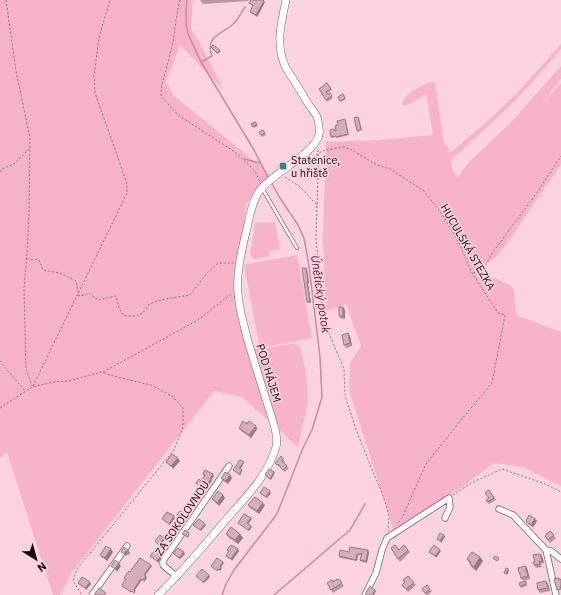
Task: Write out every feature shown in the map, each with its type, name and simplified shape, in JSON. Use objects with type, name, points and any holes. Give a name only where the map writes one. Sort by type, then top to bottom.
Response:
[{"type":"street","points":[[286,0],[280,32],[280,51],[286,68],[316,116],[320,129],[319,136],[315,143]]},
{"type":"street","name":"POD HÁJEM","points":[[158,595],[177,577],[258,481],[270,462],[276,444],[276,434],[254,364],[239,302],[238,288],[240,263],[256,196],[263,185],[315,143]]},
{"type":"street","name":"ZA SOKOLOVNOU","points":[[177,577],[162,564],[229,466]]},
{"type":"street","points":[[365,595],[376,573],[387,538],[449,498],[450,507],[445,518]]},
{"type":"street","points":[[499,509],[513,515],[546,550],[556,595],[561,594]]},
{"type":"street","points":[[92,595],[127,546]]},
{"type":"street","points":[[546,550],[551,551],[561,559]]},
{"type":"lane","points":[[263,185],[297,248]]},
{"type":"path","points":[[6,0],[16,71],[31,148],[29,214],[24,288],[26,369],[32,387]]},
{"type":"path","points":[[0,408],[32,387],[126,193],[127,184],[95,93],[94,76],[99,37],[110,0]]},
{"type":"path","points":[[180,0],[174,38],[168,64],[163,77],[160,96],[184,119],[235,152],[255,170],[263,185]]},
{"type":"path","points":[[315,143],[319,153],[316,239],[323,314],[328,331],[344,369],[345,396],[357,432],[381,490],[389,515],[387,538]]},
{"type":"path","name":"HUCULSKÁ STEZKA","points":[[302,163],[310,160],[322,151],[342,147],[350,149],[377,165],[390,169],[424,191],[442,214],[459,243],[472,273],[498,313],[505,315],[492,384],[426,464],[402,518],[394,528]]},
{"type":"path","points":[[0,172],[2,169],[14,164],[31,148]]},
{"type":"path","points":[[472,273],[480,272],[484,268],[493,252],[536,194],[561,156]]},
{"type":"path","points":[[274,176],[286,177],[299,186],[317,205]]},
{"type":"path","points":[[26,260],[38,260],[43,270],[60,273],[76,281],[79,296],[89,293],[98,300],[116,296],[119,308],[124,316],[137,316],[145,311],[149,304],[165,299],[190,295],[218,263],[240,263]]},
{"type":"path","points":[[32,387],[54,382],[68,381],[102,372],[198,320],[238,288]]},
{"type":"path","points":[[0,361],[26,392]]},
{"type":"path","points":[[82,595],[73,581],[77,569],[174,450],[183,427],[183,408],[172,396],[151,385],[102,372]]},
{"type":"path","points":[[449,498],[471,483],[502,469],[545,484],[561,492]]},
{"type":"shaded area","points":[[0,0],[193,0],[191,29],[224,90],[180,45],[166,82],[174,96],[262,167],[270,176],[246,204],[238,283],[247,348],[260,349],[291,344],[300,346],[307,378],[308,402],[298,447],[242,397],[214,391],[72,572],[60,595],[53,595],[7,452],[0,458]]},
{"type":"shaded area","points":[[561,44],[561,49],[514,102],[451,160],[451,165],[457,178],[469,162],[512,121],[561,66],[561,79],[541,104],[561,83],[561,164],[505,246],[491,261],[484,264],[481,262],[486,275],[508,284],[514,289],[516,315],[561,332],[561,486],[523,467],[494,463],[395,537],[349,390],[350,363],[361,346],[346,304],[326,311],[323,241],[326,142],[379,140],[433,135],[426,94],[403,106],[402,103],[404,99],[414,90],[434,82],[444,143],[450,153],[490,119],[518,92]]},
{"type":"shaded area","points":[[275,222],[280,249],[269,251],[269,256],[254,259],[250,254],[255,223]]},
{"type":"shaded area","points":[[297,255],[312,338],[260,348],[244,265]]},
{"type":"building","points":[[251,0],[264,1],[256,15],[250,12],[253,5],[249,3]]},
{"type":"building","points":[[213,45],[220,50],[217,53],[211,47]]},
{"type":"building","points":[[327,83],[331,89],[326,92],[328,94],[330,93],[332,96],[326,100],[319,89]]},
{"type":"building","points":[[343,94],[345,98],[340,101],[338,97]]},
{"type":"building","points":[[358,117],[361,129],[357,131],[354,118]]},
{"type":"building","points":[[345,119],[348,134],[331,137],[330,130],[334,129],[336,131],[335,126],[338,125],[337,121]]},
{"type":"building","points":[[255,122],[257,124],[253,127],[251,124]]},
{"type":"building","points":[[263,130],[265,133],[261,135],[259,132]]},
{"type":"building","points":[[302,268],[306,268],[310,301],[307,302]]},
{"type":"building","points":[[339,307],[343,307],[343,316],[339,316]]},
{"type":"building","points":[[348,333],[350,343],[344,345],[342,335]]},
{"type":"building","points":[[243,421],[247,424],[249,421],[256,426],[249,435],[239,428]]},
{"type":"building","points":[[172,454],[178,458],[171,466],[166,462]]},
{"type":"building","points":[[281,456],[283,459],[282,461],[287,466],[283,470],[278,464],[277,465],[275,463]]},
{"type":"building","points":[[240,460],[244,462],[239,468],[242,470],[239,474],[233,470]]},
{"type":"building","points":[[269,469],[274,472],[270,479],[265,475]]},
{"type":"building","points":[[205,470],[213,474],[204,489],[196,483],[199,479],[201,481],[205,475],[203,474]]},
{"type":"building","points":[[225,472],[230,475],[226,481],[221,478]]},
{"type":"building","points":[[264,487],[270,491],[266,497],[260,493]]},
{"type":"building","points":[[489,490],[494,498],[487,502],[486,500],[489,498],[485,493]]},
{"type":"building","points":[[218,491],[223,495],[217,503],[212,499]]},
{"type":"building","points":[[195,496],[198,498],[194,504],[194,507],[189,504]]},
{"type":"building","points":[[255,497],[263,503],[257,511],[248,505]]},
{"type":"building","points":[[180,511],[184,514],[181,517],[179,515],[178,517],[177,515]]},
{"type":"building","points":[[167,512],[174,516],[169,524],[162,519]]},
{"type":"building","points":[[244,514],[251,518],[247,523],[251,526],[248,530],[238,523]]},
{"type":"building","points":[[529,515],[535,519],[531,525],[526,521]]},
{"type":"building","points":[[199,519],[205,524],[200,530],[193,525]]},
{"type":"building","points":[[231,527],[240,534],[235,540],[226,534]]},
{"type":"building","points":[[185,530],[189,533],[188,537],[182,534]]},
{"type":"building","points":[[550,531],[554,535],[548,540],[545,536]]},
{"type":"building","points":[[440,533],[444,535],[440,541],[437,539]]},
{"type":"building","points":[[160,535],[164,538],[159,545],[155,541]]},
{"type":"building","points":[[231,545],[238,549],[231,559],[226,556],[229,551],[227,550]]},
{"type":"building","points":[[395,545],[399,550],[404,545],[408,550],[398,559],[391,548]]},
{"type":"building","points":[[434,545],[440,550],[435,556],[429,552]]},
{"type":"building","points":[[106,546],[111,549],[105,558],[100,555]]},
{"type":"building","points":[[124,547],[128,550],[124,554],[121,552]]},
{"type":"building","points":[[350,547],[368,550],[366,561],[360,560],[362,553],[357,554],[356,560],[339,556],[340,550],[349,552]]},
{"type":"building","points":[[178,548],[184,552],[179,558],[173,553]]},
{"type":"building","points":[[155,550],[162,554],[157,561],[150,556]]},
{"type":"building","points":[[472,552],[480,557],[474,567],[467,559]]},
{"type":"building","points":[[540,554],[542,561],[539,561],[540,564],[534,565],[533,562],[535,562],[533,555]]},
{"type":"building","points":[[495,556],[499,558],[497,561],[493,558]]},
{"type":"building","points":[[140,558],[151,565],[144,575],[146,576],[143,580],[141,579],[134,589],[134,593],[122,586],[126,579],[124,578]]},
{"type":"building","points":[[217,558],[223,562],[217,571],[211,566]]},
{"type":"building","points":[[115,560],[119,563],[115,569],[111,566]]},
{"type":"building","points":[[525,566],[528,576],[521,578],[518,568]]},
{"type":"building","points":[[506,568],[508,569],[506,574],[504,573]]},
{"type":"building","points":[[202,569],[209,575],[203,582],[196,576]]},
{"type":"building","points":[[408,576],[414,583],[406,589],[402,585],[405,581],[403,580]]},
{"type":"building","points":[[82,577],[90,582],[85,588],[78,583]]},
{"type":"building","points":[[559,578],[559,580],[561,579],[561,589],[557,590],[554,579]]},
{"type":"building","points":[[337,579],[342,583],[331,590],[327,583],[332,580],[333,582]]},
{"type":"building","points":[[526,581],[526,584],[520,586],[519,583]]},
{"type":"building","points":[[546,581],[548,588],[538,590],[537,583]]},
{"type":"building","points":[[427,585],[430,589],[425,593],[422,589]]},
{"type":"building","points":[[370,586],[375,590],[372,595],[367,595],[365,594]]},
{"type":"building","points":[[99,588],[106,593],[104,595],[94,595]]},
{"type":"waterway","name":"Únětický potok","points":[[187,0],[186,24],[188,34],[201,62],[254,150],[269,179]]},
{"type":"waterway","points":[[201,62],[212,56],[210,50],[212,40],[234,23],[245,7]]},
{"type":"waterway","points":[[244,159],[260,163]]},
{"type":"waterway","name":"Únětický potok","points":[[222,595],[234,570],[277,514],[303,448],[312,430],[322,397],[320,357],[309,266],[304,238],[298,225],[271,182]]},
{"type":"waterway","points":[[274,595],[350,530],[365,504]]},
{"type":"place","name":"Statenice, u hřiště","points":[[283,166]]}]
